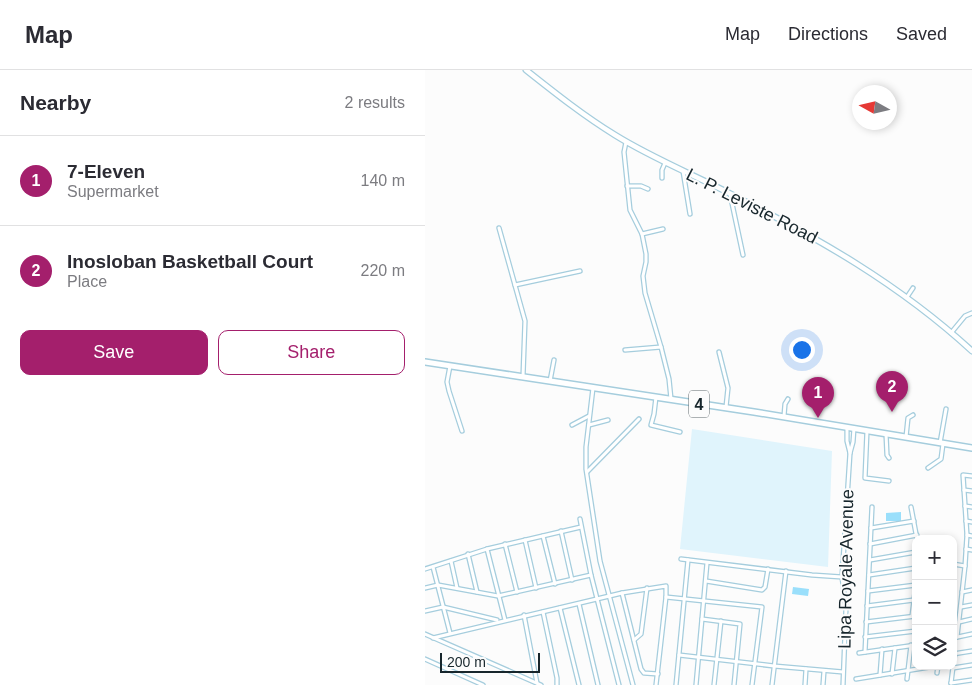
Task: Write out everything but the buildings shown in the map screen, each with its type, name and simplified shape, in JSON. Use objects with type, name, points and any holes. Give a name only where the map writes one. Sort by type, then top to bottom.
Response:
[{"type":"highway","name":"4","points":[[425,362],[784,416],[972,448]]},
{"type":"main road","name":"L. P. Leviste Road","points":[[527,70],[593,122],[626,142],[804,232],[867,270],[907,298],[972,351]]},
{"type":"street","points":[[626,142],[625,152],[630,210],[642,234],[646,254],[643,276],[645,293],[669,379],[671,399]]},
{"type":"street","points":[[662,178],[662,170],[666,162]]},
{"type":"street","points":[[683,170],[690,214]]},
{"type":"street","points":[[627,186],[641,186],[648,189]]},
{"type":"street","points":[[730,193],[743,255]]},
{"type":"street","points":[[499,228],[525,320],[523,377]]},
{"type":"street","points":[[642,234],[663,229]]},
{"type":"street","points":[[515,285],[581,271]]},
{"type":"street","points":[[907,298],[913,288]]},
{"type":"street","points":[[951,333],[965,316],[972,313]]},
{"type":"street","points":[[625,350],[661,347]]},
{"type":"street","points":[[719,352],[728,388],[726,407]]},
{"type":"street","points":[[550,381],[554,360]]},
{"type":"street","points":[[450,366],[447,382],[462,431]]},
{"type":"street","points":[[593,388],[586,447],[587,473],[598,547],[633,685]]},
{"type":"street","points":[[655,397],[651,425],[680,432]]},
{"type":"street","points":[[784,416],[785,404],[788,399]]},
{"type":"street","points":[[928,468],[941,459],[946,409]]},
{"type":"street","points":[[906,437],[908,418],[913,415]]},
{"type":"street","points":[[573,425],[590,416]]},
{"type":"street","points":[[587,473],[639,419]]},
{"type":"street","points":[[589,424],[608,420]]},
{"type":"street","name":"Lipa Royale Avenue","points":[[847,427],[847,441],[850,453]]},
{"type":"street","name":"Lipa Royale Avenue","points":[[843,685],[846,608],[842,577],[850,453],[854,428]]},
{"type":"street","points":[[867,430],[865,478],[889,481]]},
{"type":"street","points":[[886,434],[887,455],[889,458]]},
{"type":"street","points":[[957,630],[967,535],[963,475],[972,476]]},
{"type":"street","points":[[964,490],[972,491]]},
{"type":"street","points":[[911,506],[917,535]]},
{"type":"street","points":[[965,506],[972,507]]},
{"type":"street","points":[[865,652],[872,507]]},
{"type":"street","points":[[580,519],[591,575],[619,685]]},
{"type":"street","points":[[871,528],[914,521]]},
{"type":"street","points":[[966,521],[972,522]]},
{"type":"street","points":[[425,569],[505,544],[581,527]]},
{"type":"street","points":[[561,531],[572,580]]},
{"type":"street","points":[[967,535],[972,536]]},
{"type":"street","points":[[543,536],[555,584]]},
{"type":"street","points":[[870,544],[912,538]]},
{"type":"street","points":[[525,540],[536,588]]},
{"type":"street","points":[[505,544],[517,592]]},
{"type":"street","points":[[487,549],[505,620]]},
{"type":"street","points":[[966,550],[972,550]]},
{"type":"street","points":[[870,560],[912,553]]},
{"type":"street","points":[[468,554],[477,592]]},
{"type":"street","points":[[681,559],[842,577]]},
{"type":"street","points":[[676,685],[688,560]]},
{"type":"street","points":[[451,561],[457,588]]},
{"type":"street","points":[[696,685],[707,562]]},
{"type":"street","points":[[957,565],[965,566]]},
{"type":"street","points":[[433,567],[450,633]]},
{"type":"street","points":[[706,581],[762,590],[765,587],[769,569]]},
{"type":"street","points":[[869,575],[912,569]]},
{"type":"street","points":[[773,685],[786,571]]},
{"type":"street","points":[[425,588],[438,585],[498,596],[591,575]]},
{"type":"street","points":[[868,591],[912,585]]},
{"type":"street","points":[[433,638],[622,593],[665,586],[666,597],[656,685]]},
{"type":"street","points":[[635,640],[641,634],[647,588]]},
{"type":"street","points":[[962,592],[972,590]]},
{"type":"street","points":[[622,593],[642,672],[658,674]]},
{"type":"street","points":[[666,597],[762,608],[752,685]]},
{"type":"street","points":[[867,606],[912,600]]},
{"type":"street","points":[[579,604],[597,685]]},
{"type":"street","points":[[961,606],[972,605]]},
{"type":"street","points":[[425,611],[443,607],[500,621]]},
{"type":"street","points":[[560,608],[579,685]]},
{"type":"street","points":[[543,612],[557,685]]},
{"type":"street","points":[[524,616],[539,684]]},
{"type":"street","points":[[866,622],[912,616]]},
{"type":"street","points":[[702,619],[737,623],[741,626],[734,685]]},
{"type":"street","points":[[959,622],[972,619]]},
{"type":"street","points":[[714,685],[721,621]]},
{"type":"street","points":[[865,637],[912,631]]},
{"type":"street","points":[[425,634],[539,684]]},
{"type":"street","points":[[957,638],[972,634]]},
{"type":"street","points":[[859,653],[911,646],[907,679]]},
{"type":"street","points":[[892,674],[895,648]]},
{"type":"street","points":[[880,675],[882,650]]},
{"type":"street","points":[[957,654],[972,651]]},
{"type":"street","points":[[679,655],[843,672]]},
{"type":"street","points":[[425,659],[483,685]]},
{"type":"street","points":[[957,666],[972,665]]},
{"type":"street","points":[[805,685],[806,669]]},
{"type":"street","points":[[856,679],[912,670]]},
{"type":"street","points":[[953,670],[951,684],[972,680]]},
{"type":"street","points":[[823,685],[824,671]]},
{"type":"shaded area","points":[[692,429],[832,451],[828,567],[680,549]]},
{"type":"shaded area","points":[[901,512],[901,521],[886,521],[886,513]]},
{"type":"shaded area","points":[[793,587],[809,589],[808,596],[792,594]]},
{"type":"place","name":"Inosloban Basketball Court","points":[[892,412]]},
{"type":"place","name":"7-Eleven","points":[[818,418]]}]
